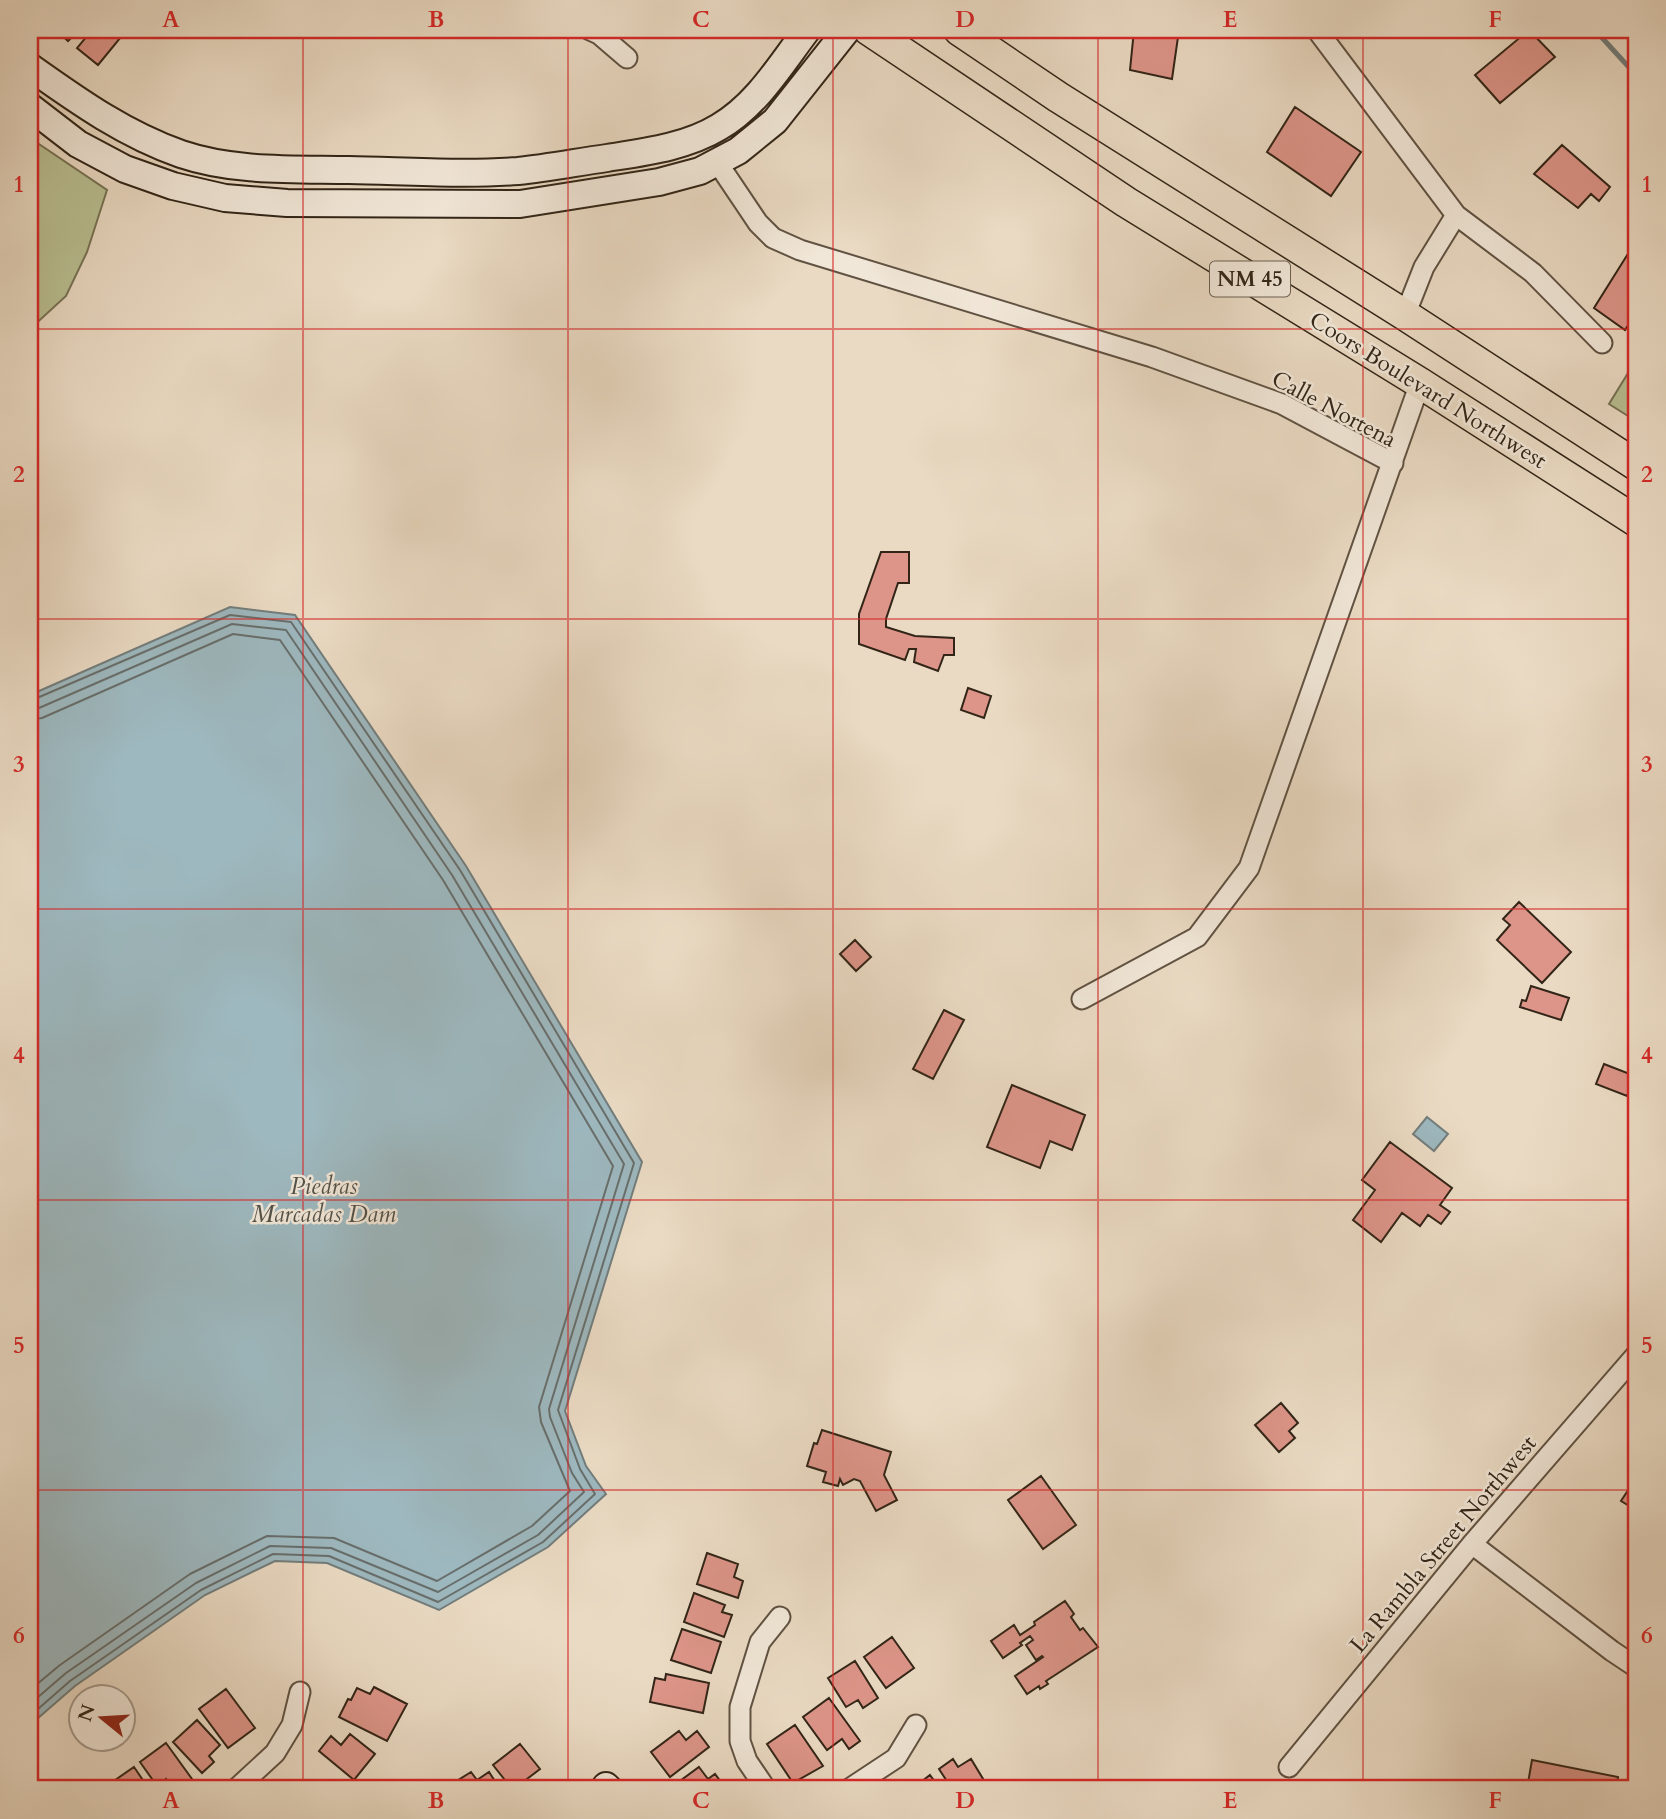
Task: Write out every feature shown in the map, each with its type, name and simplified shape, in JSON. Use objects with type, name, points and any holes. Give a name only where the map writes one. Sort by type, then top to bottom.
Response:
[{"type":"main road","name":"Coors Boulevard Northwest","points":[[869,30],[1126,202],[1420,383],[1636,521]]},
{"type":"main road","name":"Coors Boulevard Northwest","points":[[959,30],[1058,97],[1405,316],[1636,466]]},
{"type":"street","points":[[590,30],[599,34],[627,58]]},
{"type":"street","points":[[30,67],[93,112],[137,137],[183,155],[223,164],[296,169],[519,171],[634,154],[684,143],[716,130],[754,99],[807,30]]},
{"type":"street","points":[[30,107],[78,144],[125,169],[173,186],[225,198],[287,204],[520,204],[659,182],[700,171],[738,151],[775,121],[847,30]]},
{"type":"street","points":[[1317,30],[1456,215],[1533,273],[1602,343]]},
{"type":"street","name":"Calle Nortena","points":[[716,162],[758,223],[773,238],[800,250],[1178,366],[1282,404],[1393,463],[1249,868],[1197,937],[1082,999]]},
{"type":"street","points":[[1405,316],[1424,267],[1456,215]]},
{"type":"street","points":[[1393,463],[1420,383]]},
{"type":"street","name":"La Rambla Street Northwest","points":[[1289,1768],[1472,1544],[1636,1355]]},
{"type":"street","points":[[1472,1544],[1636,1667]]},
{"type":"street","points":[[766,1789],[747,1761],[740,1741],[740,1707],[760,1642],[780,1617]]},
{"type":"street","points":[[236,1789],[275,1754],[292,1725],[300,1692]]},
{"type":"street","points":[[849,1789],[896,1758],[916,1725]]},
{"type":"green space","points":[[30,138],[107,190],[87,252],[66,296],[30,329]]},
{"type":"green space","points":[[1636,360],[1636,421],[1609,404]]},
{"type":"water","name":"Piedras Marcadas Dam","points":[[230,607],[295,615],[466,866],[642,1162],[565,1411],[586,1466],[606,1494],[548,1547],[439,1610],[327,1563],[275,1561],[205,1595],[81,1682],[66,1682],[66,1694],[30,1725],[30,695]]},
{"type":"water","points":[[1427,1117],[1448,1134],[1434,1151],[1413,1134]]},
{"type":"building","points":[[56,30],[79,30],[68,41]]},
{"type":"building","points":[[92,30],[112,30],[121,37],[98,65],[77,48]]},
{"type":"building","points":[[1134,30],[1179,30],[1172,79],[1130,70]]},
{"type":"building","points":[[1529,30],[1555,57],[1500,103],[1475,75]]},
{"type":"building","points":[[1295,107],[1361,152],[1331,196],[1267,152]]},
{"type":"building","points":[[1562,145],[1610,187],[1599,201],[1591,194],[1578,208],[1534,174]]},
{"type":"building","points":[[1636,241],[1636,313],[1625,330],[1594,308]]},
{"type":"building","points":[[881,552],[909,552],[909,583],[898,583],[886,619],[886,627],[915,636],[954,638],[954,655],[944,655],[938,671],[914,662],[916,649],[909,649],[905,660],[859,644],[859,614]]},
{"type":"building","points":[[968,688],[991,696],[984,718],[961,710]]},
{"type":"building","points":[[1519,902],[1571,952],[1542,983],[1497,940],[1510,925],[1503,919]]},
{"type":"building","points":[[855,940],[871,957],[856,971],[840,954]]},
{"type":"building","points":[[1531,986],[1569,998],[1561,1020],[1520,1007],[1522,1000],[1526,1001]]},
{"type":"building","points":[[944,1010],[964,1020],[933,1079],[913,1069]]},
{"type":"building","points":[[1604,1064],[1635,1076],[1632,1083],[1636,1084],[1636,1094],[1629,1091],[1627,1096],[1596,1084]]},
{"type":"building","points":[[1012,1085],[1085,1115],[1072,1150],[1050,1141],[1040,1168],[987,1147]]},
{"type":"building","points":[[1390,1142],[1452,1188],[1440,1205],[1450,1212],[1441,1224],[1428,1215],[1420,1226],[1402,1213],[1381,1242],[1353,1220],[1375,1190],[1362,1180]]},
{"type":"building","points":[[1281,1403],[1298,1423],[1289,1431],[1295,1438],[1279,1452],[1255,1425]]},
{"type":"building","points":[[822,1430],[891,1452],[884,1475],[897,1500],[876,1511],[860,1481],[854,1479],[843,1485],[840,1479],[838,1486],[823,1482],[826,1472],[807,1466],[814,1443],[817,1444]]},
{"type":"building","points":[[1041,1476],[1076,1525],[1043,1549],[1008,1500]]},
{"type":"building","points":[[1636,1478],[1636,1510],[1621,1501]]},
{"type":"building","points":[[707,1553],[738,1564],[734,1577],[743,1581],[738,1598],[697,1584]]},
{"type":"building","points":[[694,1593],[725,1605],[722,1612],[732,1615],[724,1637],[684,1622]]},
{"type":"building","points":[[1065,1601],[1080,1630],[1083,1628],[1098,1647],[1046,1681],[1048,1684],[1027,1694],[1015,1676],[1043,1657],[1036,1660],[1026,1645],[1033,1640],[1030,1636],[1003,1658],[991,1641],[1014,1625],[1020,1635]]},
{"type":"building","points":[[682,1629],[721,1642],[711,1673],[671,1660]]},
{"type":"building","points":[[892,1637],[914,1668],[886,1688],[864,1657]]},
{"type":"building","points":[[855,1661],[878,1698],[863,1708],[858,1700],[846,1707],[828,1678]]},
{"type":"building","points":[[666,1674],[709,1683],[703,1713],[650,1702],[655,1678],[665,1680]]},
{"type":"building","points":[[374,1687],[407,1704],[387,1741],[339,1717],[357,1688],[370,1694]]},
{"type":"building","points":[[226,1689],[255,1728],[228,1748],[199,1709]]},
{"type":"building","points":[[829,1698],[860,1741],[849,1749],[842,1739],[827,1750],[803,1717]]},
{"type":"building","points":[[197,1720],[220,1745],[209,1756],[214,1762],[202,1773],[173,1742]]},
{"type":"building","points":[[795,1725],[823,1766],[793,1783],[767,1744]]},
{"type":"building","points":[[679,1731],[686,1740],[697,1731],[709,1747],[670,1777],[651,1752]]},
{"type":"building","points":[[350,1734],[375,1754],[354,1780],[319,1751],[331,1736],[341,1745]]},
{"type":"building","points":[[166,1743],[192,1779],[178,1789],[173,1789],[166,1779],[157,1786],[140,1762]]},
{"type":"building","points":[[520,1744],[540,1769],[527,1779],[533,1789],[512,1789],[493,1765]]},
{"type":"building","points":[[953,1759],[958,1767],[971,1759],[988,1787],[952,1789],[939,1769]]},
{"type":"building","points":[[1532,1760],[1618,1777],[1616,1789],[1561,1789],[1528,1783]]},
{"type":"building","points":[[134,1767],[149,1789],[110,1789],[108,1785]]},
{"type":"building","points":[[699,1767],[708,1779],[715,1774],[724,1786],[720,1789],[676,1789],[673,1786]]},
{"type":"building","points":[[471,1772],[477,1780],[489,1772],[500,1789],[460,1789],[455,1782]]},
{"type":"building","points":[[930,1775],[940,1789],[913,1788]]},
{"type":"waterway","points":[[1595,30],[1636,75]]}]
